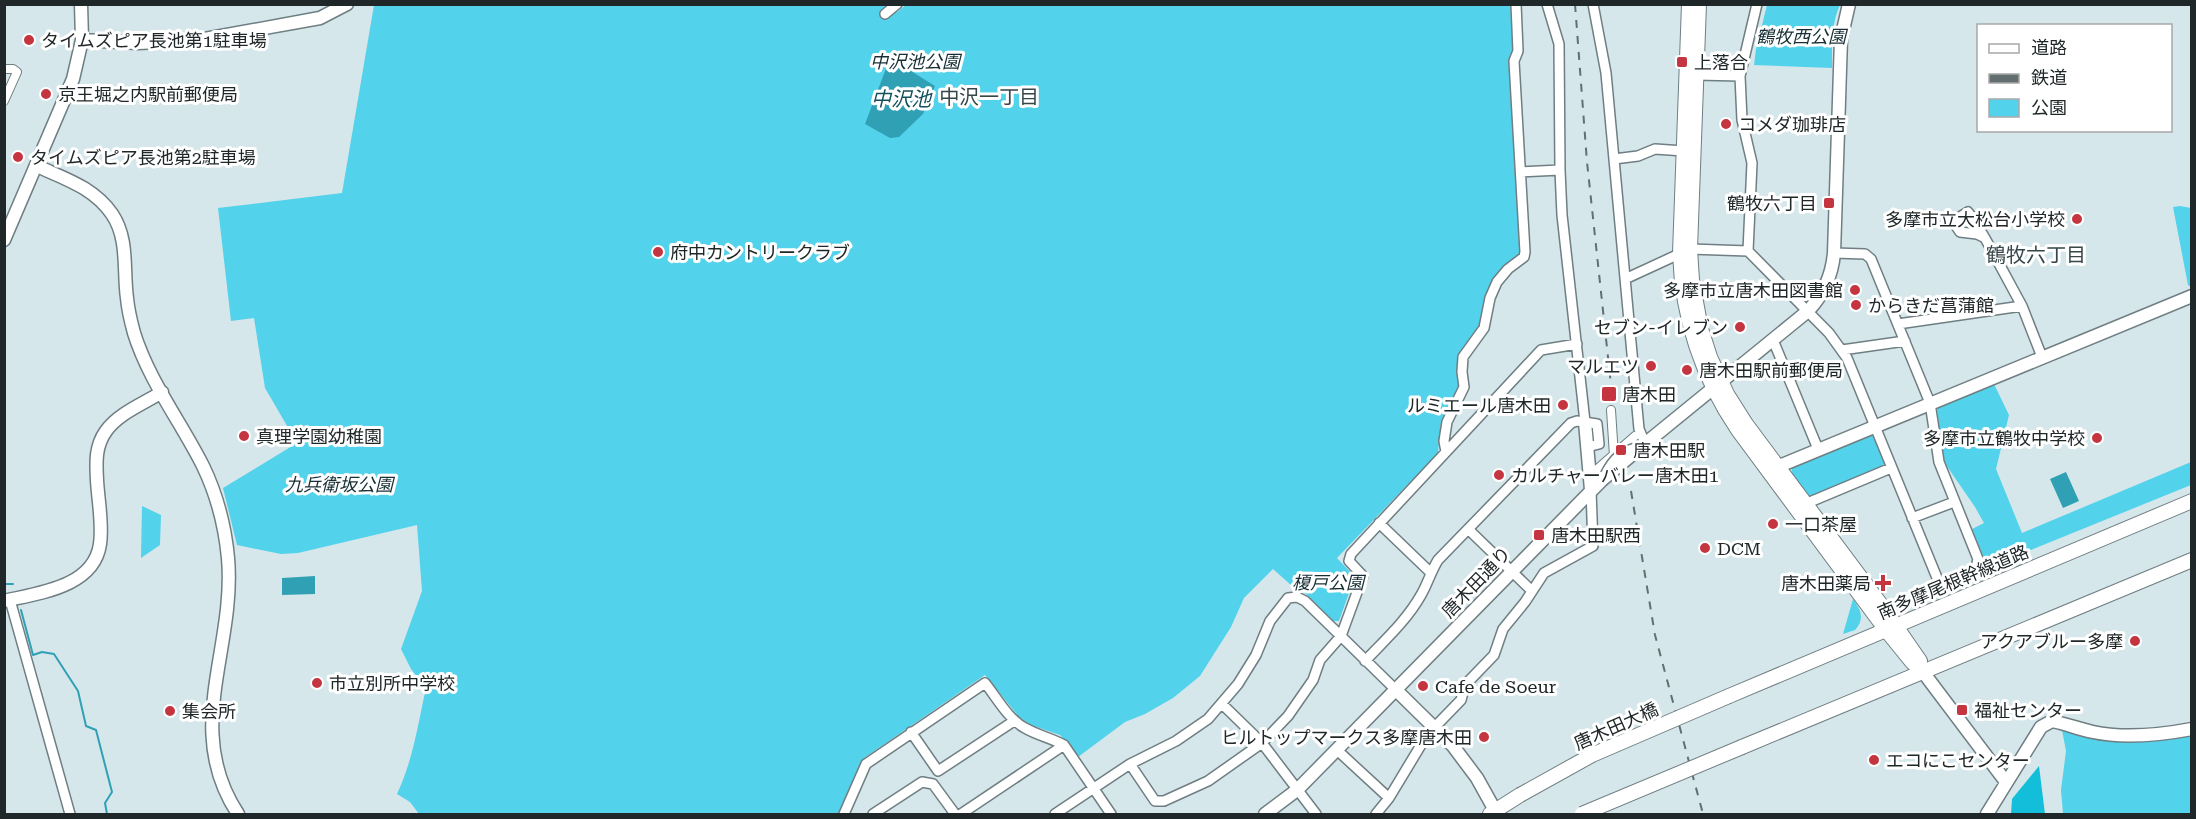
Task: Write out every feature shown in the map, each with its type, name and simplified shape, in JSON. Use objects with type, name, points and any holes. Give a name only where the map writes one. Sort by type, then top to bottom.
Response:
[{"type":"main road","points":[[1685,251],[1684,151],[1689,4]]},
{"type":"main road","points":[[1699,4],[1697,75],[1682,281],[1686,309],[1698,352],[1717,385],[1738,430],[1891,628]]},
{"type":"main road","points":[[1717,385],[1805,504],[1912,662],[1923,672]]},
{"type":"main road","name":"南多摩尾根幹線道路","points":[[1729,696],[2192,501]]},
{"type":"main road","points":[[1582,814],[2192,560]]},
{"type":"main road","name":"唐木田大橋","points":[[1494,813],[1569,766],[1729,696]]},
{"type":"street","points":[[4,240],[74,79],[82,40],[81,4]]},
{"type":"street","points":[[82,40],[138,44],[199,40],[320,18],[347,4]]},
{"type":"street","points":[[885,14],[897,4]]},
{"type":"street","points":[[1446,452],[1444,441],[1447,422],[1464,387],[1463,357],[1484,328],[1490,298],[1497,282],[1508,269],[1524,257],[1526,252],[1514,61],[1518,51],[1516,4]]},
{"type":"street","points":[[1376,814],[1389,798],[1427,735],[1461,700],[1465,685],[1494,655],[1503,629],[1544,573],[1593,546],[1597,478],[1587,447],[1566,260],[1560,170],[1559,51],[1557,33],[1547,4]]},
{"type":"street","points":[[1593,4],[1606,73],[1641,442],[1614,455],[1597,478]]},
{"type":"street","points":[[1748,251],[1752,163],[1742,120],[1740,76],[1757,4]]},
{"type":"street","name":"唐木田通り","points":[[1265,814],[1297,790],[1396,690],[1512,571],[1597,478],[1773,340],[1808,311],[1820,297],[1832,269],[1834,253],[1840,39],[1849,4]]},
{"type":"street","points":[[4,69],[17,72],[4,101]]},
{"type":"street","points":[[1697,75],[1740,76]]},
{"type":"street","points":[[1614,159],[1638,156],[1655,149],[1684,151]]},
{"type":"street","points":[[37,166],[81,185],[98,197],[114,218],[123,244],[126,297],[134,331],[145,360],[208,477],[225,537],[228,569],[228,597],[213,700],[211,732],[218,773],[228,798],[238,814]]},
{"type":"street","points":[[1521,172],[1560,170]]},
{"type":"street","points":[[1984,238],[2022,306],[2042,357]]},
{"type":"street","points":[[1626,279],[1685,251],[1748,251],[1808,311],[1842,350],[1942,590],[1961,583],[1977,566],[1978,559],[1939,462],[1930,403],[1871,259],[1865,254],[1834,253]]},
{"type":"street","points":[[1777,466],[2192,296]]},
{"type":"street","points":[[1898,324],[2022,306]]},
{"type":"street","points":[[1773,340],[1818,449]]},
{"type":"street","points":[[1842,350],[1905,340]]},
{"type":"street","points":[[1130,765],[1155,801],[1164,801],[1208,781],[1263,743],[1288,716],[1314,680],[1320,660],[1341,636],[1363,576],[1349,561],[1351,554],[1541,350],[1577,344]]},
{"type":"street","points":[[70,814],[7,601],[66,584],[80,577],[93,564],[101,535],[96,460],[98,446],[106,431],[117,419],[162,392]]},
{"type":"street","points":[[1611,410],[1614,455]]},
{"type":"street","points":[[1365,660],[1401,624],[1422,595],[1430,572],[1438,560],[1571,423],[1585,422]]},
{"type":"street","points":[[1805,504],[1891,468]]},
{"type":"street","points":[[1912,518],[1954,501]]},
{"type":"street","points":[[1379,523],[1430,572]]},
{"type":"street","points":[[1468,529],[1532,591]]},
{"type":"street","points":[[1057,814],[1130,765],[1193,730],[1222,704],[1239,684],[1256,654],[1270,621],[1288,598],[1297,597],[1341,636],[1434,727],[1467,764],[1494,813]]},
{"type":"street","points":[[1923,672],[2006,782]]},
{"type":"street","points":[[844,814],[866,764],[985,682],[1014,721],[1026,729],[1064,745],[1111,814]]},
{"type":"street","points":[[1222,704],[1263,743],[1316,814]]},
{"type":"street","points":[[911,732],[938,771],[1014,721]]},
{"type":"street","points":[[1987,814],[2041,727],[2052,721],[2094,732],[2123,735],[2151,735],[2192,729]]},
{"type":"street","points":[[961,814],[1064,745]]},
{"type":"street","points":[[1336,750],[1389,798]]},
{"type":"street","points":[[873,814],[922,782],[933,784],[954,814]]},
{"type":"green space","name":"府中カントリークラブ","points":[[891,4],[897,12],[907,4],[1512,5],[1521,252],[1502,268],[1493,281],[1487,293],[1481,322],[1459,356],[1457,371],[1459,386],[1441,422],[1438,453],[1337,558],[1354,579],[1339,621],[1333,621],[1298,586],[1292,586],[1273,569],[1244,598],[1231,627],[1200,676],[1173,698],[1125,722],[1078,757],[1060,735],[1031,725],[1019,717],[985,675],[864,758],[838,814],[419,814],[410,802],[397,794],[411,755],[426,688],[411,669],[401,649],[422,591],[417,525],[298,553],[281,554],[237,545],[223,488],[297,443],[265,388],[254,318],[231,321],[218,208],[342,193],[374,5]]},
{"type":"green space","name":"鶴牧西公園","points":[[1767,5],[1840,5],[1834,28],[1832,68],[1754,65]]},
{"type":"green space","points":[[2173,207],[2191,208],[2191,287],[2188,285]]},
{"type":"green space","points":[[1994,384],[2009,415],[1996,469],[2022,533],[2191,462],[2191,485],[1979,571],[1985,561],[1972,529],[1984,523],[1944,462],[1937,410],[1940,404]]},
{"type":"green space","points":[[1868,434],[1875,437],[1885,462],[1881,467],[1812,496],[1807,496],[1791,473],[1793,466]]},
{"type":"green space","points":[[142,506],[161,515],[160,545],[141,558]]},
{"type":"green space","points":[[1853,599],[1860,611],[1860,622],[1855,630],[1843,634]]},
{"type":"green space","points":[[2062,730],[2127,740],[2159,739],[2191,734],[2191,814],[2063,814],[2061,790],[2066,751]]},
{"type":"shaded area","points":[[2039,766],[2045,814],[2011,814],[2012,799]]},
{"type":"water","name":"中沢池","points":[[890,58],[935,86],[923,114],[899,137],[890,138],[865,124]]},
{"type":"water","points":[[2066,472],[2079,501],[2063,508],[2050,479]]},
{"type":"water","points":[[315,576],[315,594],[282,595],[282,578]]},
{"type":"waterway","points":[[4,584],[13,584]]},
{"type":"waterway","points":[[21,610],[33,655],[42,652],[54,654],[78,691],[86,726],[96,730],[112,792],[105,803],[107,814]]},
{"type":"railway","points":[[1575,4],[1587,162],[1611,385]]},
{"type":"railway","points":[[1631,491],[1655,635],[1703,814]]},
{"type":"place","name":"タイムズピア長池第1駐車場","points":[[29,40]]},
{"type":"place","name":"上落合","points":[[1682,62]]},
{"type":"place","name":"京王堀之内駅前郵便局","points":[[46,94]]},
{"type":"place","name":"コメダ珈琲店","points":[[1726,124]]},
{"type":"place","name":"タイムズピア長池第2駐車場","points":[[18,157]]},
{"type":"place","name":"鶴牧六丁目","points":[[1829,203]]},
{"type":"place","name":"多摩市立大松台小学校","points":[[2077,219]]},
{"type":"place","name":"府中カントリークラブ","points":[[658,252]]},
{"type":"place","name":"多摩市立唐木田図書館","points":[[1855,290]]},
{"type":"place","name":"からきだ菖蒲館","points":[[1856,305]]},
{"type":"place","name":"セブン-イレブン","points":[[1740,327]]},
{"type":"place","name":"マルエツ","points":[[1651,366]]},
{"type":"place","name":"唐木田駅前郵便局","points":[[1687,370]]},
{"type":"place","name":"唐木田","points":[[1609,394]]},
{"type":"place","name":"ルミエール唐木田","points":[[1563,405]]},
{"type":"place","name":"真理学園幼稚園","points":[[244,436]]},
{"type":"place","name":"多摩市立鶴牧中学校","points":[[2097,438]]},
{"type":"place","name":"唐木田駅","points":[[1621,450]]},
{"type":"place","name":"カルチャーバレー唐木田1","points":[[1499,475]]},
{"type":"place","name":"一口茶屋","points":[[1773,524]]},
{"type":"place","name":"唐木田駅西","points":[[1539,535]]},
{"type":"place","name":"DCM","points":[[1705,548]]},
{"type":"place","name":"唐木田薬局","points":[[1883,583]]},
{"type":"place","name":"アクアブルー多摩","points":[[2135,641]]},
{"type":"place","name":"市立別所中学校","points":[[317,683]]},
{"type":"place","name":"Cafe de Soeur","points":[[1423,686]]},
{"type":"place","name":"福祉センター","points":[[1962,710]]},
{"type":"place","name":"集会所","points":[[170,711]]},
{"type":"place","name":"ヒルトップマークス多摩唐木田","points":[[1484,737]]},
{"type":"place","name":"エコにこセンター","points":[[1874,760]]},
{"type":"district","name":"中沢一丁目","points":[[989,97]]},
{"type":"district","name":"鶴牧六丁目","points":[[2036,255]]},
{"type":"park label","name":"中沢池公園","points":[[915,61]]},
{"type":"park label","name":"九兵衛坂公園","points":[[339,484]]},
{"type":"park label","name":"榎戸公園","points":[[1328,582]]}]
